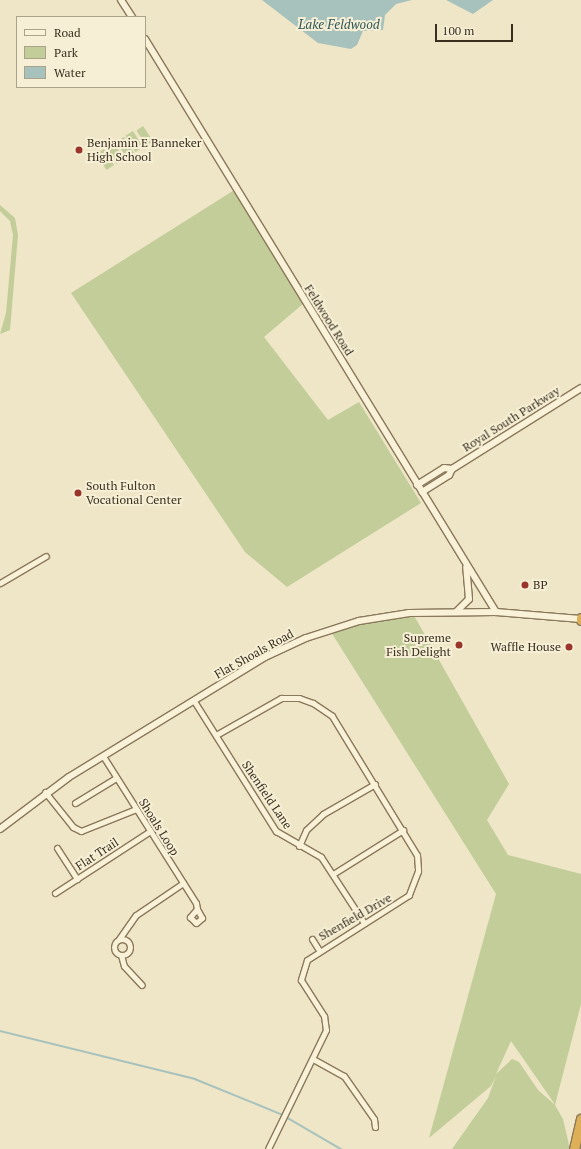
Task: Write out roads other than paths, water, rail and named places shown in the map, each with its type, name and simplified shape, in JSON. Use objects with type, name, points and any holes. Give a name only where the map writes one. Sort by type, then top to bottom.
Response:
[{"type":"highway","points":[[574,1149],[581,1111]]},
{"type":"highway","points":[[576,1138],[581,1119]]},
{"type":"street","points":[[121,0],[131,16]]},
{"type":"street","name":"Feldwood Road","points":[[146,42],[496,612]]},
{"type":"street","name":"Royal South Parkway","points":[[422,492],[449,476],[452,469],[581,388]]},
{"type":"street","name":"Royal South Parkway","points":[[417,485],[444,468],[452,469]]},
{"type":"street","points":[[0,583],[46,556]]},
{"type":"street","points":[[455,612],[469,599],[470,586],[465,562]]},
{"type":"street","name":"Flat Shoals Road","points":[[0,829],[45,792],[265,657],[336,627],[384,616],[455,612],[496,612],[581,619]]},
{"type":"street","name":"Shenfield Drive","points":[[216,735],[281,698],[299,698],[332,716],[375,784],[417,855],[418,871],[414,886],[399,903],[320,950],[307,960],[301,980],[324,1016],[326,1030],[268,1149]]},
{"type":"street","name":"Shenfield Lane","points":[[194,701],[276,831],[299,846],[321,857],[364,923]]},
{"type":"street","name":"Shoals Loop","points":[[103,756],[183,883],[197,909]]},
{"type":"street","points":[[75,803],[116,778]]},
{"type":"street","points":[[299,846],[306,830],[323,814],[375,784]]},
{"type":"street","points":[[45,792],[73,827],[81,831],[136,809]]},
{"type":"street","points":[[333,874],[403,830]]},
{"type":"street","name":"Flat Trail","points":[[55,893],[150,831]]},
{"type":"street","points":[[57,848],[77,879]]},
{"type":"street","points":[[142,984],[124,966],[121,955],[114,948],[136,915],[183,883]]},
{"type":"street","points":[[119,939],[130,944],[128,952],[121,955]]},
{"type":"street","points":[[312,939],[320,950]]},
{"type":"street","points":[[313,1059],[344,1076],[374,1119],[375,1128]]},
{"type":"water","name":"Lake Feldwood","points":[[262,0],[412,0],[396,4],[385,15],[383,30],[363,31],[357,45],[351,49],[318,43]]},
{"type":"water","points":[[446,0],[493,0],[473,14]]},
{"type":"waterway","points":[[0,1031],[195,1079],[283,1115]]},
{"type":"waterway","points":[[286,1117],[341,1149]]},
{"type":"place","name":"Benjamin E Banneker High School","points":[[79,150]]},
{"type":"place","name":"South Fulton Vocational Center","points":[[78,493]]},
{"type":"place","name":"BP","points":[[525,585]]},
{"type":"place","name":"Supreme Fish Delight","points":[[459,645]]},
{"type":"place","name":"Waffle House","points":[[569,647]]}]
